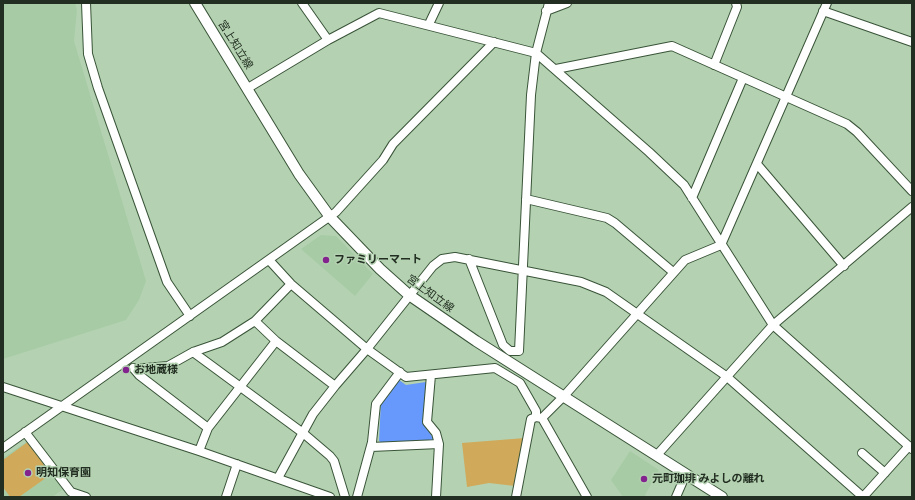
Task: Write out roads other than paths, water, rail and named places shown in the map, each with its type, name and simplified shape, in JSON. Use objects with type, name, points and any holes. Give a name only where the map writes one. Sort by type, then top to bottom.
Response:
[{"type":"main road","name":"宮上知立線","points":[[195,3],[299,174],[330,217],[380,269],[409,295],[476,341],[722,497]]},
{"type":"street","points":[[86,3],[88,54],[98,88],[167,282],[190,316]]},
{"type":"street","points":[[302,3],[328,40]]},
{"type":"street","points":[[429,24],[439,3]]},
{"type":"street","points":[[469,259],[503,345],[510,351],[519,352],[530,102],[536,54],[549,3]]},
{"type":"street","points":[[546,11],[567,3]]},
{"type":"street","points":[[714,65],[736,7],[736,3]]},
{"type":"street","points":[[516,497],[531,419],[539,417],[564,396],[672,272],[685,260],[721,245],[827,3]]},
{"type":"street","points":[[823,11],[912,42]]},
{"type":"street","points":[[248,88],[328,40],[379,13],[429,24],[536,54],[556,69],[665,166],[684,185],[773,325],[910,447],[863,497],[726,376],[606,292],[581,282],[523,269],[455,257],[442,259],[433,266],[368,349],[335,386],[313,414],[278,478]]},
{"type":"street","points":[[3,448],[330,217],[378,165],[393,144],[494,42]]},
{"type":"street","points":[[556,69],[672,46],[847,124],[857,132],[912,191]]},
{"type":"street","points":[[692,198],[743,78]]},
{"type":"street","points":[[757,164],[844,266]]},
{"type":"street","points":[[526,199],[611,220],[672,272]]},
{"type":"street","points":[[657,455],[773,325],[912,207]]},
{"type":"street","points":[[269,260],[291,284],[368,349],[406,378],[495,368],[520,383],[585,495]]},
{"type":"street","points":[[134,369],[168,366],[193,352],[222,342],[256,321],[291,284]]},
{"type":"street","points":[[256,321],[276,341],[335,386]]},
{"type":"street","points":[[199,451],[208,428],[276,341]]},
{"type":"street","points":[[193,352],[303,433],[334,461],[345,497]]},
{"type":"street","points":[[127,360],[134,369],[208,428]]},
{"type":"street","points":[[357,497],[371,447],[376,404],[400,372]]},
{"type":"street","points":[[432,375],[427,422],[436,433],[439,444],[436,497]]},
{"type":"street","points":[[3,387],[278,478],[308,494],[330,497]]},
{"type":"street","points":[[25,432],[71,492],[86,497]]},
{"type":"street","points":[[371,447],[439,444]]},
{"type":"street","points":[[862,453],[885,473]]},
{"type":"street","points":[[226,497],[237,464]]},
{"type":"street","points":[[676,497],[686,474]]},
{"type":"water","points":[[399,380],[406,385],[426,382],[423,420],[435,442],[382,443],[379,441],[381,402]]},
{"type":"place","name":"ファミリーマート","points":[[326,260]]},
{"type":"place","name":"お地蔵様","points":[[126,370]]},
{"type":"place","name":"明知保育園","points":[[28,473]]},
{"type":"place","name":"元町珈琲 みよしの離れ","points":[[644,479]]}]
